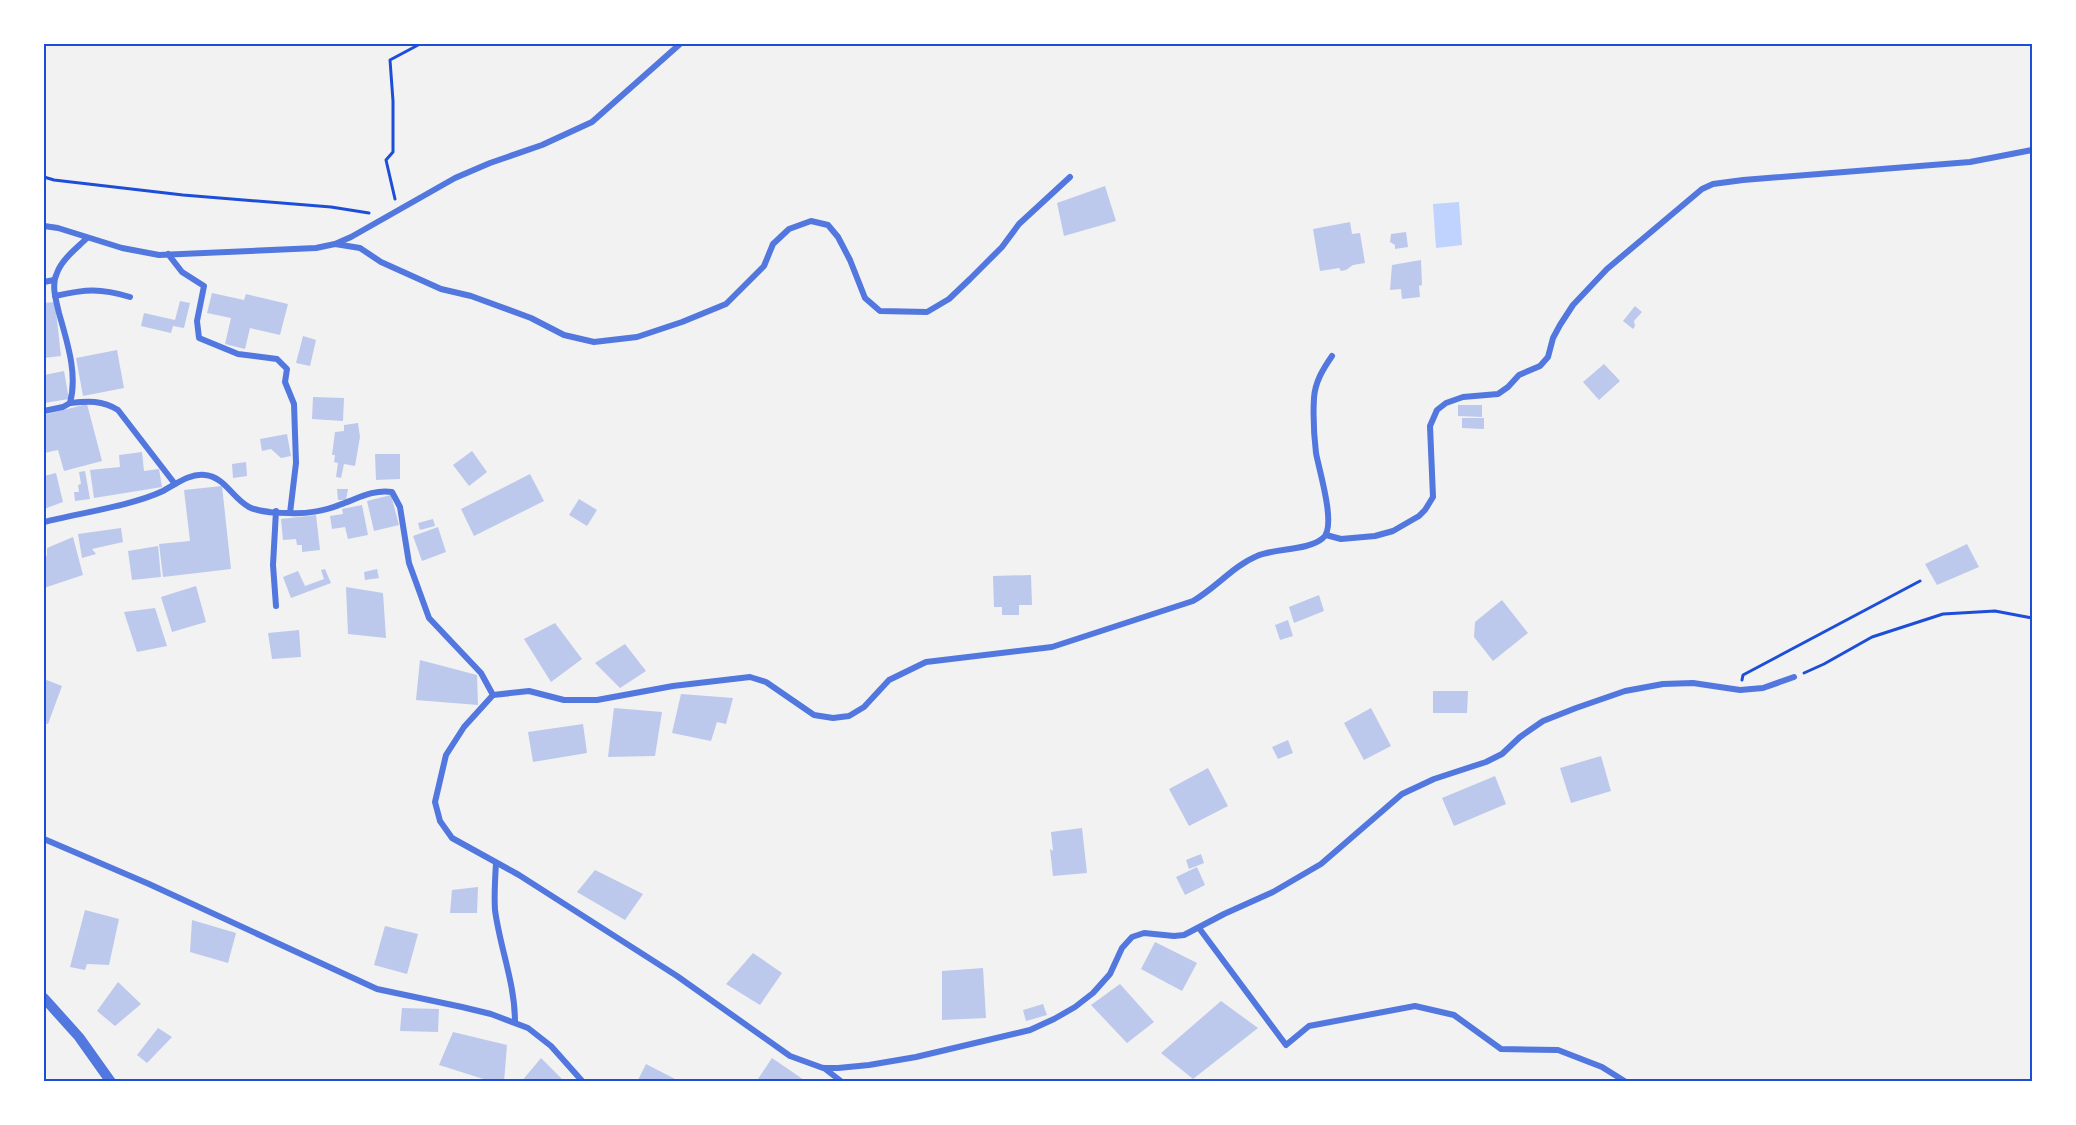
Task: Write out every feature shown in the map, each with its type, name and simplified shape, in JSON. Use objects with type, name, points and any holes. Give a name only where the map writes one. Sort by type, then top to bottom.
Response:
[{"type":"street","points":[[44,226],[142,252],[168,254],[316,248],[335,244],[365,230],[455,178],[542,145],[592,122],[680,44]]},
{"type":"street","points":[[1326,535],[1341,539],[1375,536],[1393,531],[1419,516],[1433,497],[1430,426],[1437,410],[1446,403],[1463,397],[1498,394],[1519,375],[1546,361],[1553,338],[1560,325],[1593,283],[1707,186],[1743,180],[1970,162],[2032,150]]},
{"type":"street","points":[[335,244],[360,248],[381,262],[441,289],[471,296],[531,318],[564,335],[594,342],[637,337],[726,304],[764,266],[773,244],[789,229],[811,221],[828,225],[838,237],[865,298],[880,312],[927,312],[949,299],[1002,247],[1019,224],[1070,177]]},
{"type":"street","points":[[69,404],[74,383],[55,296],[54,279],[62,264],[87,238]]},
{"type":"street","points":[[168,254],[182,272],[204,286],[197,321],[199,338],[238,354],[277,358],[287,369],[285,381],[294,404],[296,463],[290,513]]},
{"type":"street","points":[[44,282],[54,279]]},
{"type":"street","points":[[55,296],[85,290],[113,292],[130,297]]},
{"type":"street","points":[[842,1082],[823,1068],[790,1056],[677,976],[519,875],[452,838],[440,821],[435,802],[446,755],[464,727],[493,695],[513,691],[529,691],[564,700],[597,700],[673,686],[750,677],[766,682],[814,715],[849,716],[864,707],[889,680],[926,662],[1052,648],[1117,625],[1168,611],[1202,596],[1231,572],[1258,555],[1308,545],[1326,535],[1328,518],[1316,452],[1314,399],[1319,377],[1332,356]]},
{"type":"street","points":[[44,411],[69,404],[94,401],[118,410],[175,484]]},
{"type":"street","points":[[44,522],[146,497],[192,476],[213,477],[250,508],[290,513],[320,510],[369,494],[392,492],[400,507],[409,563],[429,618],[481,673],[493,695]]},
{"type":"street","points":[[276,511],[273,565],[276,606]]},
{"type":"street","points":[[823,1068],[869,1065],[916,1057],[1030,1030],[1068,1011],[1094,993],[1110,974],[1122,948],[1132,937],[1144,933],[1174,936],[1199,928],[1296,880],[1321,864],[1402,794],[1434,779],[1486,762],[1502,754],[1520,737],[1543,721],[1601,698],[1646,687],[1693,683],[1740,690],[1763,688],[1794,677]]},
{"type":"street","points":[[44,839],[160,888],[377,989],[462,1007],[515,1022],[541,1036],[583,1082]]},
{"type":"street","points":[[496,863],[494,894],[496,912],[512,984],[515,1022]]},
{"type":"street","points":[[1199,928],[1286,1045],[1309,1026],[1415,1006],[1454,1015],[1501,1049],[1558,1050],[1602,1066],[1626,1082]]},
{"type":"street","points":[[44,998],[79,1037],[111,1082]]},
{"type":"path","points":[[399,210],[391,190],[386,160],[393,152],[390,60],[420,44]]},
{"type":"path","points":[[44,177],[183,195],[331,207],[388,216]]},
{"type":"path","points":[[1740,690],[1743,675],[1920,581]]},
{"type":"path","points":[[1794,677],[1824,664],[1872,637],[1943,614],[1995,611],[2032,618]]},
{"type":"water","points":[[1459,202],[1462,245],[1436,248],[1433,204]]},
{"type":"building","points":[[1105,186],[1116,221],[1064,236],[1057,203]]},
{"type":"building","points":[[1350,222],[1352,234],[1360,233],[1365,263],[1353,265],[1341,271],[1339,268],[1320,271],[1313,229]]},
{"type":"building","points":[[1406,232],[1408,247],[1395,249],[1395,245],[1390,242],[1391,234]]},
{"type":"building","points":[[1421,260],[1420,297],[1402,299],[1401,289],[1390,290],[1392,265]]},
{"type":"building","points":[[212,293],[244,300],[246,294],[288,304],[280,335],[250,328],[245,349],[225,344],[231,318],[207,313]]},
{"type":"building","points":[[180,301],[190,303],[184,328],[173,326],[171,333],[141,326],[144,313],[175,320]]},
{"type":"building","points":[[55,302],[61,356],[44,358],[44,303]]},
{"type":"building","points":[[1635,306],[1642,312],[1634,321],[1633,329],[1623,321]]},
{"type":"building","points":[[303,336],[316,340],[310,366],[296,363]]},
{"type":"building","points":[[117,350],[124,388],[83,396],[76,358]]},
{"type":"building","points":[[1604,364],[1620,381],[1599,400],[1583,382]]},
{"type":"building","points":[[64,371],[69,399],[44,403],[44,375]]},
{"type":"building","points":[[313,397],[344,398],[343,421],[312,419]]},
{"type":"building","points":[[87,404],[102,461],[64,471],[58,450],[44,453],[44,415]]},
{"type":"building","points":[[1458,405],[1482,405],[1482,417],[1458,416]]},
{"type":"building","points":[[1462,418],[1484,418],[1484,429],[1462,428]]},
{"type":"building","points":[[358,423],[360,437],[355,466],[344,464],[341,478],[336,477],[338,463],[334,462],[335,455],[332,455],[335,432],[344,431],[344,425]]},
{"type":"building","points":[[287,434],[291,456],[281,458],[271,449],[262,451],[260,439]]},
{"type":"building","points":[[472,451],[487,472],[469,486],[453,465]]},
{"type":"building","points":[[142,452],[144,471],[159,469],[162,487],[94,498],[90,470],[120,467],[119,455]]},
{"type":"building","points":[[375,454],[400,454],[400,479],[376,480]]},
{"type":"building","points":[[246,462],[247,476],[233,478],[232,464]]},
{"type":"building","points":[[85,471],[90,499],[75,501],[74,492],[79,492],[78,485],[81,484],[79,472]]},
{"type":"building","points":[[56,473],[63,502],[44,509],[44,476]]},
{"type":"building","points":[[530,474],[544,501],[474,536],[461,509]]},
{"type":"building","points":[[222,486],[231,569],[163,577],[159,544],[190,541],[184,490]]},
{"type":"building","points":[[337,489],[348,489],[346,500],[338,500]]},
{"type":"building","points":[[391,495],[399,525],[374,531],[367,501]]},
{"type":"building","points":[[579,499],[597,510],[587,526],[569,515]]},
{"type":"building","points":[[362,505],[368,535],[348,539],[345,527],[332,529],[330,516],[343,514],[342,509]]},
{"type":"building","points":[[316,515],[320,550],[302,552],[302,545],[297,545],[296,539],[283,540],[281,519]]},
{"type":"building","points":[[433,519],[435,526],[420,530],[418,523]]},
{"type":"building","points":[[438,527],[446,552],[422,561],[413,536]]},
{"type":"building","points":[[121,528],[123,542],[92,549],[96,554],[82,558],[78,534]]},
{"type":"building","points":[[73,537],[83,575],[44,588],[44,557],[47,556],[47,548]]},
{"type":"building","points":[[1967,544],[1979,567],[1937,585],[1925,564]]},
{"type":"building","points":[[158,546],[161,577],[132,580],[128,551]]},
{"type":"building","points":[[325,569],[331,583],[291,598],[283,577],[298,571],[305,586],[324,579],[321,570]]},
{"type":"building","points":[[377,569],[379,578],[365,580],[364,572]]},
{"type":"building","points":[[1031,575],[1032,605],[1019,605],[1019,615],[1002,615],[1002,607],[994,607],[993,576]]},
{"type":"building","points":[[196,586],[206,622],[172,632],[161,597]]},
{"type":"building","points":[[346,587],[383,593],[386,638],[348,634]]},
{"type":"building","points":[[1319,595],[1324,611],[1294,623],[1289,607]]},
{"type":"building","points":[[1502,600],[1528,633],[1493,661],[1474,637],[1475,622]]},
{"type":"building","points":[[155,608],[167,646],[137,652],[124,612]]},
{"type":"building","points":[[1288,620],[1293,636],[1280,640],[1275,625]]},
{"type":"building","points":[[555,623],[582,659],[551,682],[524,639]]},
{"type":"building","points":[[299,630],[301,657],[272,659],[268,633]]},
{"type":"building","points":[[625,644],[646,671],[620,688],[595,663]]},
{"type":"building","points":[[420,660],[477,675],[478,705],[416,700]]},
{"type":"building","points":[[44,679],[62,686],[48,724],[44,723]]},
{"type":"building","points":[[1433,691],[1468,691],[1467,713],[1433,713]]},
{"type":"building","points":[[681,694],[733,698],[726,724],[717,722],[711,741],[672,733]]},
{"type":"building","points":[[614,708],[662,712],[655,756],[608,757]]},
{"type":"building","points":[[1371,708],[1391,746],[1364,760],[1344,723]]},
{"type":"building","points":[[583,724],[587,753],[533,762],[528,732]]},
{"type":"building","points":[[1288,740],[1293,753],[1278,759],[1272,747]]},
{"type":"building","points":[[1601,756],[1611,791],[1571,803],[1560,768]]},
{"type":"building","points":[[1208,768],[1228,806],[1189,826],[1169,789]]},
{"type":"building","points":[[1495,776],[1506,804],[1454,826],[1442,798]]},
{"type":"building","points":[[1082,828],[1087,873],[1053,876],[1051,832]]},
{"type":"building","points":[[1201,854],[1204,863],[1189,869],[1186,860]]},
{"type":"building","points":[[1197,867],[1205,885],[1185,895],[1176,877]]},
{"type":"building","points":[[595,870],[643,894],[625,920],[577,892]]},
{"type":"building","points":[[478,887],[477,913],[450,913],[452,890]]},
{"type":"building","points":[[85,910],[119,919],[109,965],[87,964],[85,970],[70,967]]},
{"type":"building","points":[[192,920],[236,933],[228,963],[190,952]]},
{"type":"building","points":[[385,926],[418,934],[407,974],[374,965]]},
{"type":"building","points":[[1155,942],[1197,963],[1182,991],[1141,969]]},
{"type":"building","points":[[753,953],[782,973],[760,1005],[726,984]]},
{"type":"building","points":[[983,968],[986,1018],[942,1020],[942,971]]},
{"type":"building","points":[[118,982],[141,1004],[115,1026],[97,1011]]},
{"type":"building","points":[[1120,984],[1154,1022],[1127,1043],[1091,1005]]},
{"type":"building","points":[[1221,1001],[1258,1028],[1193,1079],[1161,1053]]},
{"type":"building","points":[[1043,1004],[1047,1015],[1026,1021],[1023,1010]]},
{"type":"building","points":[[402,1008],[439,1009],[438,1032],[400,1031]]},
{"type":"building","points":[[158,1028],[172,1037],[147,1063],[137,1055]]},
{"type":"building","points":[[453,1032],[507,1045],[504,1082],[493,1082],[439,1065]]},
{"type":"building","points":[[541,1058],[565,1082],[521,1082]]},
{"type":"building","points":[[772,1058],[807,1082],[756,1082]]},
{"type":"building","points":[[646,1064],[681,1082],[637,1082]]}]
